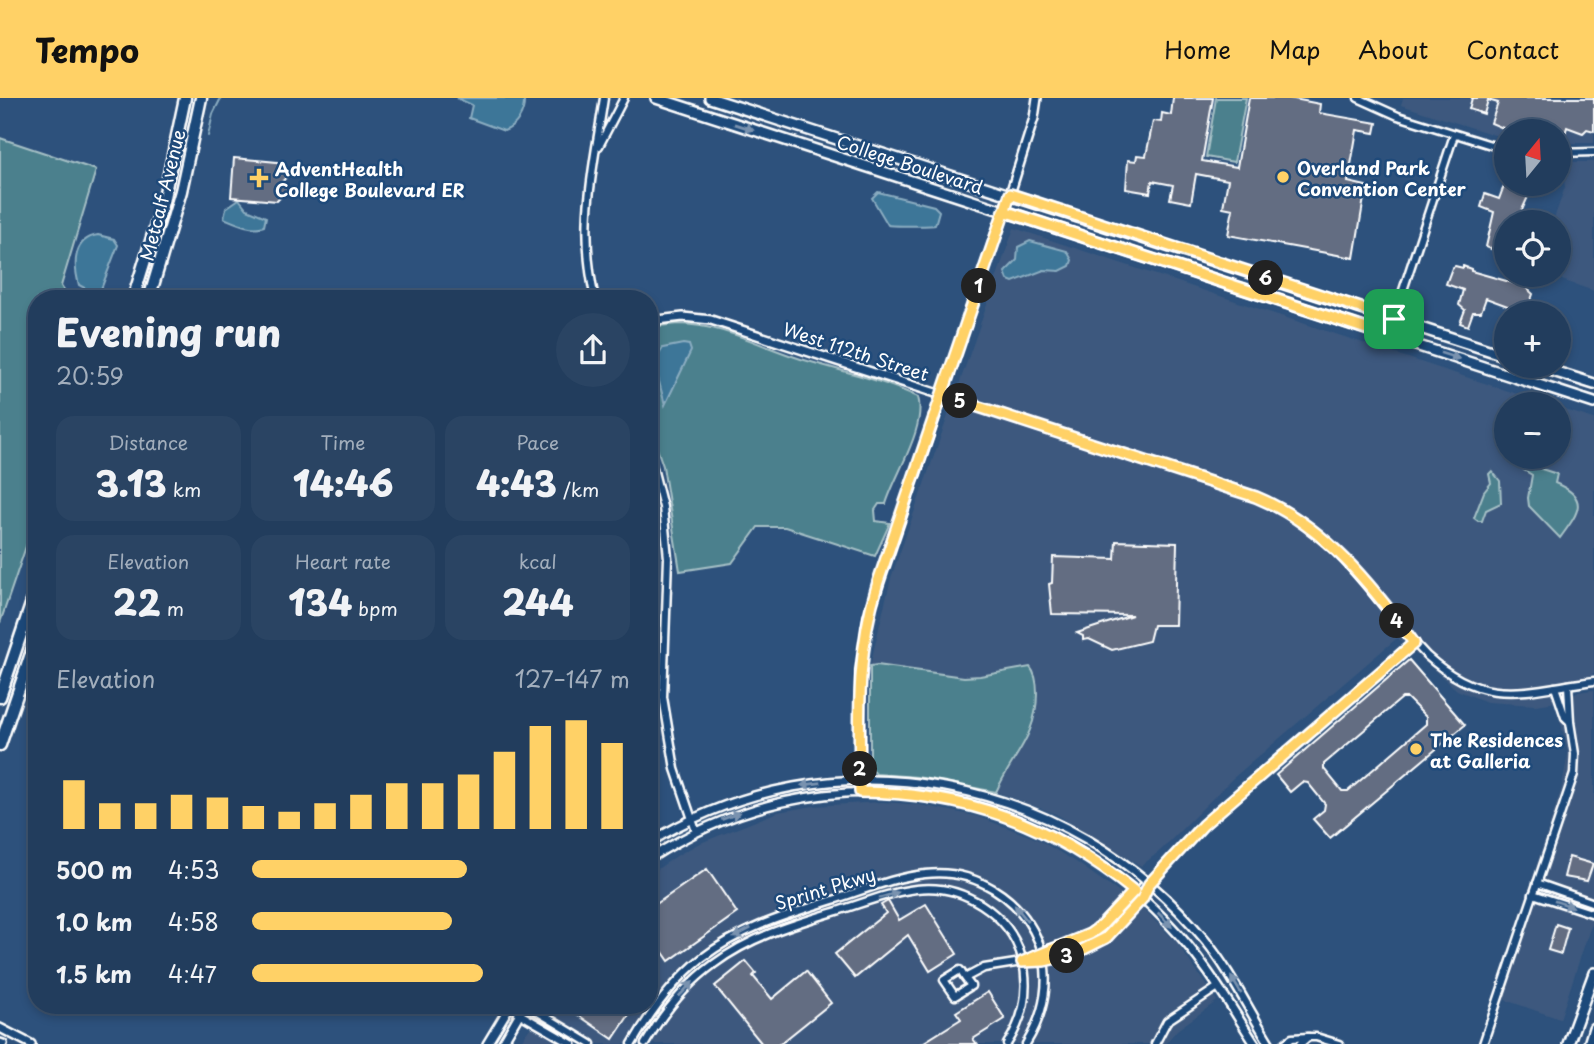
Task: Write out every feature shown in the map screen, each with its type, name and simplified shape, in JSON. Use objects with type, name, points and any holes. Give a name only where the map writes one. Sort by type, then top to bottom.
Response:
[{"type":"main road","name":"Metcalf Avenue","points":[[136,290],[163,202],[185,98]]},
{"type":"main road","name":"Metcalf Avenue","points":[[152,290],[181,191],[201,98]]},
{"type":"main road","name":"College Boulevard","points":[[656,98],[1594,403]]},
{"type":"main road","name":"College Boulevard","points":[[710,98],[1494,352]]},
{"type":"main road","points":[[1571,377],[1594,384]]},
{"type":"main road","points":[[0,697],[28,614]]},
{"type":"main road","points":[[0,745],[28,663]]},
{"type":"main road","points":[[1569,1044],[1594,972]]},
{"type":"main road","points":[[1589,1044],[1594,1028]]},
{"type":"street","points":[[593,290],[587,256],[586,223],[604,98]]},
{"type":"street","points":[[597,151],[624,98]]},
{"type":"street","points":[[860,792],[859,690],[868,617],[1010,194],[1037,102],[1044,98]]},
{"type":"street","points":[[1358,98],[1398,116],[1494,146]]},
{"type":"street","points":[[1388,336],[1454,135]]},
{"type":"street","points":[[1572,153],[1594,152]]},
{"type":"street","name":"West 112th Street","points":[[658,320],[683,317],[711,320],[1256,497],[1288,512],[1319,533],[1334,547],[1414,643],[1445,672],[1469,685],[1514,693],[1594,681]]},
{"type":"street","points":[[658,487],[663,507],[668,558],[663,697],[675,769],[696,831]]},
{"type":"street","points":[[965,978],[984,968],[1044,961],[1074,954],[1098,944],[1114,931],[1142,899],[1149,884],[1216,813],[1414,643]]},
{"type":"street","points":[[1483,1044],[1574,774],[1576,754],[1570,722],[1568,685]]},
{"type":"street","points":[[1555,688],[1565,717],[1570,722]]},
{"type":"street","points":[[658,839],[691,820],[769,792],[860,780],[943,786],[1021,808],[1093,843],[1149,884],[1205,940],[1230,975],[1270,1044]]},
{"type":"street","points":[[658,854],[696,831],[737,814],[774,803],[817,795],[860,792],[930,797],[1001,814],[1069,845],[1134,891],[1186,943],[1255,1044]]},
{"type":"street","name":"Sprint Pkwy","points":[[658,1004],[677,980],[703,958],[735,936],[772,919],[914,876],[953,874],[990,886],[1012,902],[1024,915],[1042,951],[1046,979],[1043,1007],[1026,1044]]},
{"type":"street","points":[[1537,883],[1594,903]]},
{"type":"street","points":[[1022,962],[1042,951],[1070,944],[1090,934],[1134,891],[1149,884]]},
{"type":"street","name":"Sprint Pkwy","points":[[645,1044],[686,988],[712,965],[742,945],[776,930],[913,889],[954,891],[984,905],[1011,934],[1026,977],[1019,1021],[1007,1044]]},
{"type":"street","points":[[1533,894],[1594,914]]},
{"type":"street","points":[[1155,1044],[1167,1021],[1218,987]]},
{"type":"street","points":[[487,1044],[506,1014]]},
{"type":"street","points":[[502,1044],[520,1014],[572,1044]]},
{"type":"street","points":[[540,1014],[591,1044]]},
{"type":"street","name":"Sprint Pkwy","points":[[632,1044],[650,1014]]},
{"type":"street","points":[[0,1028],[31,1044]]},
{"type":"street","points":[[1300,1044],[1308,1037]]},
{"type":"street","points":[[1284,1044],[1292,1038],[1308,1037],[1339,1044]]},
{"type":"shaded area","points":[[457,98],[524,98],[524,104],[522,114],[504,131],[469,118],[472,105]]},
{"type":"shaded area","points":[[1403,98],[1594,98],[1594,143],[1572,143],[1572,119],[1494,119],[1494,135],[1401,105]]},
{"type":"shaded area","points":[[1572,162],[1594,162],[1594,291],[1571,283],[1571,210],[1557,210],[1562,196],[1572,196]]},
{"type":"shaded area","points":[[878,192],[934,206],[939,211],[935,225],[888,225],[872,198]]},
{"type":"shaded area","points":[[239,199],[247,209],[266,217],[264,226],[249,227],[224,218],[226,208]]},
{"type":"shaded area","points":[[1014,228],[1512,392],[1494,392],[1494,469],[1571,469],[1571,412],[1594,419],[1594,673],[1560,699],[1577,692],[1594,690],[1594,916],[1560,1019],[1494,996],[1561,790],[1568,754],[1556,702],[1536,705],[1487,702],[1457,690],[1397,638],[1232,779],[1161,850],[1141,866],[1056,814],[996,792],[1031,732],[1036,716],[1037,690],[1030,667],[964,677],[870,666],[891,578]]},
{"type":"shaded area","points":[[98,235],[114,239],[118,245],[101,289],[96,290],[88,290],[79,285],[76,269],[79,247],[90,237]]},
{"type":"shaded area","points":[[1030,241],[1067,251],[1072,260],[1070,266],[1060,271],[1044,270],[1013,282],[1008,280],[1005,272],[1017,260],[1018,247]]},
{"type":"shaded area","points":[[683,344],[689,345],[691,351],[665,405],[658,378],[658,356],[663,348]]},
{"type":"shaded area","points":[[883,802],[920,805],[976,816],[1037,839],[1076,862],[1145,911],[1177,943],[1217,1001],[1177,1030],[1165,1044],[519,1044],[540,1014],[658,1014],[658,869],[698,844],[778,812],[814,806]]},
{"type":"green space","points":[[1216,98],[1246,98],[1234,162],[1206,157]]},
{"type":"green space","points":[[0,138],[96,170],[61,286],[64,290],[28,290],[28,541],[0,623]]},
{"type":"green space","points":[[694,325],[725,332],[801,359],[875,380],[918,397],[918,422],[909,450],[886,504],[879,504],[875,510],[876,521],[890,523],[875,556],[785,527],[758,527],[732,563],[680,571],[663,466],[658,451],[658,326]]},
{"type":"green space","points":[[1542,469],[1557,474],[1555,483],[1574,494],[1578,507],[1576,514],[1560,538],[1529,506],[1532,475],[1524,470]]},
{"type":"green space","points":[[1492,471],[1500,481],[1501,503],[1486,510],[1482,521],[1478,521],[1474,518],[1484,492],[1491,483],[1489,474]]},
{"type":"green space","points":[[870,666],[964,677],[1030,667],[1037,686],[1033,721],[1023,745],[996,792],[917,777],[876,774],[870,767]]},
{"type":"building","name":"Overland Park Convention Center","points":[[1173,98],[1213,98],[1202,161],[1237,167],[1249,98],[1289,98],[1320,104],[1319,113],[1377,123],[1375,133],[1357,130],[1348,182],[1366,186],[1354,258],[1228,235],[1233,209],[1223,207],[1228,180],[1196,174],[1191,203],[1170,199],[1173,185],[1152,181],[1150,193],[1126,189],[1128,160],[1136,161],[1137,155],[1146,156],[1153,121],[1161,122],[1162,113],[1171,115]]},
{"type":"building","points":[[1472,98],[1594,98],[1594,131],[1587,129],[1583,133],[1572,129],[1572,119],[1494,119],[1494,124],[1491,123],[1498,103],[1488,100],[1484,114],[1469,109]]},
{"type":"building","name":"AdventHealth College Boulevard ER","points":[[234,158],[277,162],[289,174],[281,183],[288,189],[277,201],[231,197]]},
{"type":"building","points":[[1485,194],[1499,199],[1500,196],[1528,196],[1522,210],[1494,212],[1481,207]]},
{"type":"building","points":[[1494,212],[1494,250],[1486,247]]},
{"type":"building","points":[[1463,266],[1494,278],[1494,287],[1525,287],[1533,294],[1530,301],[1494,301],[1486,298],[1481,312],[1473,312],[1468,326],[1460,323],[1465,310],[1459,305],[1463,290],[1446,284],[1452,268]]},
{"type":"building","points":[[1116,541],[1177,543],[1175,625],[1153,625],[1149,641],[1112,650],[1089,639],[1083,640],[1083,636],[1077,633],[1132,615],[1052,614],[1049,584],[1052,583],[1053,557],[1115,559]]},
{"type":"building","name":"The Residences at Galleria","points":[[1409,660],[1465,725],[1330,838],[1313,819],[1324,810],[1325,804],[1308,783],[1302,782],[1290,792],[1276,775]],"holes":[[[1402,698],[1407,698],[1426,717],[1426,724],[1348,791],[1342,791],[1324,769],[1324,764]]]},
{"type":"building","points":[[1569,857],[1593,864],[1587,881],[1564,877]]},
{"type":"building","points":[[707,869],[737,913],[669,961],[658,945],[658,903]]},
{"type":"building","points":[[888,901],[899,920],[926,904],[957,954],[930,971],[908,935],[855,978],[835,954],[886,913],[881,905]]},
{"type":"building","points":[[1556,924],[1568,928],[1561,954],[1548,950]]},
{"type":"building","points":[[746,961],[756,973],[753,976],[772,999],[806,971],[831,1003],[780,1044],[762,1044],[715,986]]},
{"type":"building","points":[[988,992],[1005,1019],[973,1039],[977,1044],[921,1044],[961,1019],[956,1012]]},
{"type":"building","points":[[577,1014],[630,1014],[613,1039]]},
{"type":"waterway","points":[[208,136],[213,114],[221,98]]},
{"type":"place","name":"Overland Park Convention Center","points":[[1283,177]]},
{"type":"place","name":"AdventHealth College Boulevard ER","points":[[259,178]]},
{"type":"place","name":"The Residences at Galleria","points":[[1416,749]]},
{"type":"route","points":[[1394,319],[1010,194],[1004,211],[1002,219],[942,395],[1273,504],[1304,522],[1334,547],[1414,643],[1203,825],[1149,884],[1142,899],[1106,938],[1074,954],[1044,961],[1022,962],[1042,951],[1070,944],[1090,934],[1134,891],[1069,845],[1001,814],[938,798],[860,792],[858,709],[862,652],[878,582],[1004,211],[1388,336],[1394,319]]}]
